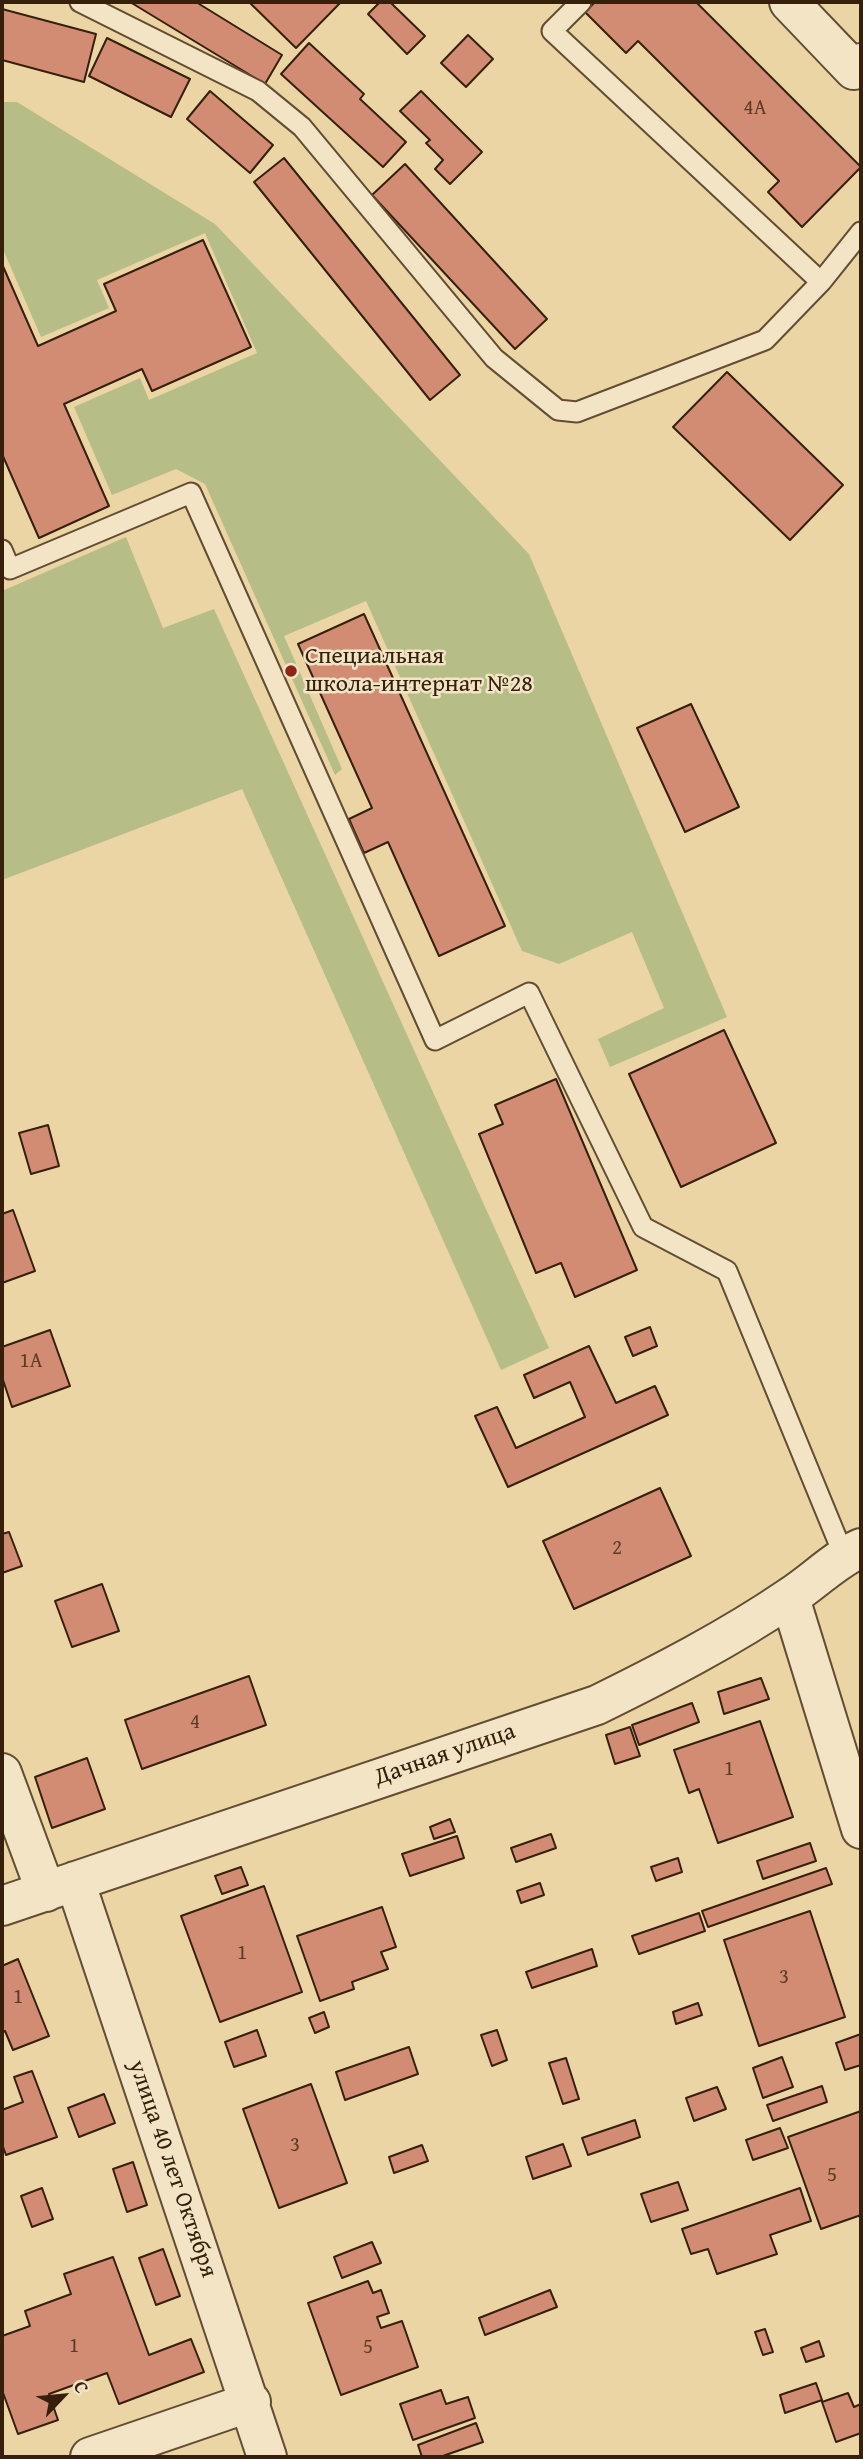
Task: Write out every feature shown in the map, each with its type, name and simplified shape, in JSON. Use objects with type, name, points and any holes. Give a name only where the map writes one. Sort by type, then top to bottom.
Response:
[{"type":"street","points":[[789,2],[859,70]]},
{"type":"street","name":"Дачная улица","points":[[2,1906],[597,1705],[642,1683],[790,1598],[853,1552]]},
{"type":"street","points":[[790,1598],[861,1829]]},
{"type":"street","name":"улица 40 лет Октября","points":[[2,1773],[60,1886],[251,2402],[267,2457]]},
{"type":"street","points":[[90,2457],[251,2402]]},
{"type":"lane","points":[[80,2],[258,91],[302,127],[494,358],[558,410],[577,412],[765,340],[821,282],[861,232]]},
{"type":"lane","points":[[581,2],[552,31],[821,282]]},
{"type":"lane","points":[[2,550],[10,569],[191,493],[435,1040],[529,993],[643,1227],[727,1270],[853,1552]]},
{"type":"green space","points":[[2,102],[17,102],[215,224],[529,554],[727,1017],[610,1067],[598,1039],[664,1008],[632,932],[559,964],[522,951],[366,601],[284,636],[342,769],[335,775],[205,484],[176,469],[112,495],[74,407],[140,378],[149,400],[257,353],[205,233],[97,280],[109,308],[41,337],[2,247]]},
{"type":"green space","points":[[126,537],[163,628],[214,609],[549,1348],[501,1370],[242,789],[2,880],[2,591]]},
{"type":"building","points":[[130,2],[196,2],[282,55],[265,84]]},
{"type":"building","points":[[249,2],[341,2],[296,48]]},
{"type":"building","points":[[380,2],[390,2],[425,36],[407,54],[368,14]]},
{"type":"building","points":[[595,2],[696,2],[861,167],[802,227],[768,192],[779,181],[638,41],[626,53],[585,12]]},
{"type":"building","points":[[2,9],[96,34],[84,82],[2,60]]},
{"type":"building","points":[[468,35],[493,59],[466,87],[441,63]]},
{"type":"building","points":[[107,38],[190,79],[171,117],[89,76]]},
{"type":"building","points":[[309,43],[364,94],[360,99],[406,142],[383,167],[281,74]]},
{"type":"building","points":[[210,91],[273,145],[250,173],[187,119]]},
{"type":"building","points":[[421,91],[482,152],[450,184],[435,169],[443,160],[426,143],[430,140],[400,111]]},
{"type":"building","points":[[284,158],[460,375],[430,400],[254,182]]},
{"type":"building","points":[[405,164],[547,319],[515,349],[372,195]]},
{"type":"building","points":[[203,240],[251,347],[152,391],[142,369],[64,404],[109,506],[39,538],[2,454],[2,264],[38,346],[116,311],[104,284]]},
{"type":"building","points":[[727,372],[843,485],[790,540],[673,427]]},
{"type":"building","points":[[364,614],[505,926],[439,956],[388,842],[364,853],[349,819],[372,808],[298,644]]},
{"type":"building","points":[[691,704],[739,807],[685,832],[637,728]]},
{"type":"building","points":[[724,1030],[776,1143],[681,1187],[629,1074]]},
{"type":"building","points":[[556,1079],[637,1270],[575,1297],[561,1263],[536,1273],[479,1134],[503,1124],[495,1105]]},
{"type":"building","points":[[48,1125],[59,1166],[31,1174],[19,1133]]},
{"type":"building","points":[[13,1210],[35,1271],[2,1283],[2,1214]]},
{"type":"building","points":[[650,1327],[657,1346],[633,1356],[625,1337]]},
{"type":"building","points":[[50,1330],[70,1386],[12,1407],[2,1377],[2,1347]]},
{"type":"building","points":[[589,1346],[616,1403],[655,1386],[668,1415],[508,1487],[475,1416],[497,1407],[516,1448],[585,1417],[570,1382],[534,1398],[524,1375]]},
{"type":"building","points":[[660,1488],[691,1556],[574,1609],[543,1541]]},
{"type":"building","points":[[9,1532],[22,1566],[2,1573],[2,1534]]},
{"type":"building","points":[[102,1584],[119,1631],[72,1647],[55,1601]]},
{"type":"building","points":[[249,1676],[266,1725],[142,1769],[125,1720]]},
{"type":"building","points":[[761,1678],[769,1699],[724,1714],[718,1692]]},
{"type":"building","points":[[692,1703],[699,1722],[639,1745],[632,1725]]},
{"type":"building","points":[[760,1721],[793,1817],[718,1843],[699,1789],[689,1793],[674,1750]]},
{"type":"building","points":[[630,1727],[640,1756],[615,1764],[606,1735]]},
{"type":"building","points":[[87,1758],[105,1809],[52,1828],[35,1777]]},
{"type":"building","points":[[450,1819],[455,1832],[434,1839],[430,1827]]},
{"type":"building","points":[[551,1834],[556,1848],[516,1862],[511,1848]]},
{"type":"building","points":[[457,1836],[464,1858],[410,1876],[402,1854]]},
{"type":"building","points":[[810,1843],[816,1861],[763,1879],[757,1861]]},
{"type":"building","points":[[678,1858],[682,1872],[656,1881],[651,1867]]},
{"type":"building","points":[[241,1867],[248,1885],[222,1894],[215,1876]]},
{"type":"building","points":[[826,1868],[832,1884],[708,1927],[702,1911]]},
{"type":"building","points":[[540,1883],[544,1895],[521,1903],[517,1891]]},
{"type":"building","points":[[264,1886],[302,1992],[220,2022],[181,1916]]},
{"type":"building","points":[[382,1907],[396,1947],[381,1952],[388,1969],[352,1982],[354,1989],[320,2001],[297,1936]]},
{"type":"building","points":[[810,1911],[845,2017],[759,2046],[724,1940]]},
{"type":"building","points":[[699,1913],[705,1931],[639,1954],[632,1936]]},
{"type":"building","points":[[592,1949],[597,1966],[532,1988],[526,1972]]},
{"type":"building","points":[[18,1959],[49,2036],[13,2050],[5,2031],[2,2032],[2,1966]]},
{"type":"building","points":[[698,2003],[702,2015],[676,2024],[673,2012]]},
{"type":"building","points":[[324,2012],[329,2027],[315,2033],[309,2018]]},
{"type":"building","points":[[257,2030],[266,2056],[234,2067],[225,2042]]},
{"type":"building","points":[[497,2030],[507,2060],[492,2066],[481,2035]]},
{"type":"building","points":[[861,2034],[861,2065],[845,2070],[836,2043]]},
{"type":"building","points":[[409,2047],[418,2074],[345,2100],[336,2072]]},
{"type":"building","points":[[782,2057],[793,2087],[763,2098],[753,2068]]},
{"type":"building","points":[[566,2058],[579,2099],[563,2104],[549,2063]]},
{"type":"building","points":[[32,2071],[57,2137],[6,2155],[2,2144],[2,2110],[23,2102],[14,2077]]},
{"type":"building","points":[[311,2084],[347,2183],[279,2208],[243,2109]]},
{"type":"building","points":[[822,2086],[827,2102],[773,2121],[767,2105]]},
{"type":"building","points":[[717,2087],[726,2109],[694,2121],[686,2098]]},
{"type":"building","points":[[104,2094],[115,2123],[79,2137],[68,2108]]},
{"type":"building","points":[[861,2111],[861,2215],[821,2229],[788,2137]]},
{"type":"building","points":[[635,2120],[640,2137],[588,2155],[582,2138]]},
{"type":"building","points":[[780,2128],[788,2148],[753,2160],[746,2140]]},
{"type":"building","points":[[563,2144],[571,2166],[533,2179],[526,2157]]},
{"type":"building","points":[[422,2145],[428,2161],[394,2173],[389,2157]]},
{"type":"building","points":[[133,2162],[147,2205],[127,2212],[113,2169]]},
{"type":"building","points":[[678,2182],[688,2210],[651,2222],[641,2194]]},
{"type":"building","points":[[42,2188],[53,2219],[32,2227],[21,2196]]},
{"type":"building","points":[[800,2188],[811,2221],[770,2235],[777,2254],[717,2274],[708,2249],[691,2254],[682,2229]]},
{"type":"building","points":[[372,2242],[381,2263],[342,2278],[334,2257]]},
{"type":"building","points":[[163,2249],[180,2296],[156,2305],[139,2258]]},
{"type":"building","points":[[113,2257],[149,2355],[191,2339],[204,2372],[119,2404],[107,2373],[49,2394],[58,2420],[18,2434],[2,2390],[2,2336],[30,2326],[25,2311],[71,2294],[64,2274]]},
{"type":"building","points":[[368,2281],[373,2293],[381,2290],[389,2313],[377,2317],[381,2328],[402,2321],[418,2367],[341,2395],[308,2303]]},
{"type":"building","points":[[550,2290],[557,2307],[485,2335],[479,2318]]},
{"type":"building","points":[[765,2329],[773,2352],[763,2355],[755,2332]]},
{"type":"building","points":[[819,2341],[824,2356],[806,2362],[801,2348]]},
{"type":"building","points":[[816,2383],[822,2400],[785,2413],[780,2395]]},
{"type":"building","points":[[441,2390],[446,2404],[468,2397],[475,2418],[413,2440],[400,2404]]},
{"type":"building","points":[[848,2393],[854,2407],[861,2404],[861,2433],[836,2442],[822,2402]]},
{"type":"building","points":[[476,2423],[483,2442],[440,2457],[422,2457],[418,2445]]},
{"type":"place","name":"Специальная школа-интернат №28","points":[[291,671]]}]
